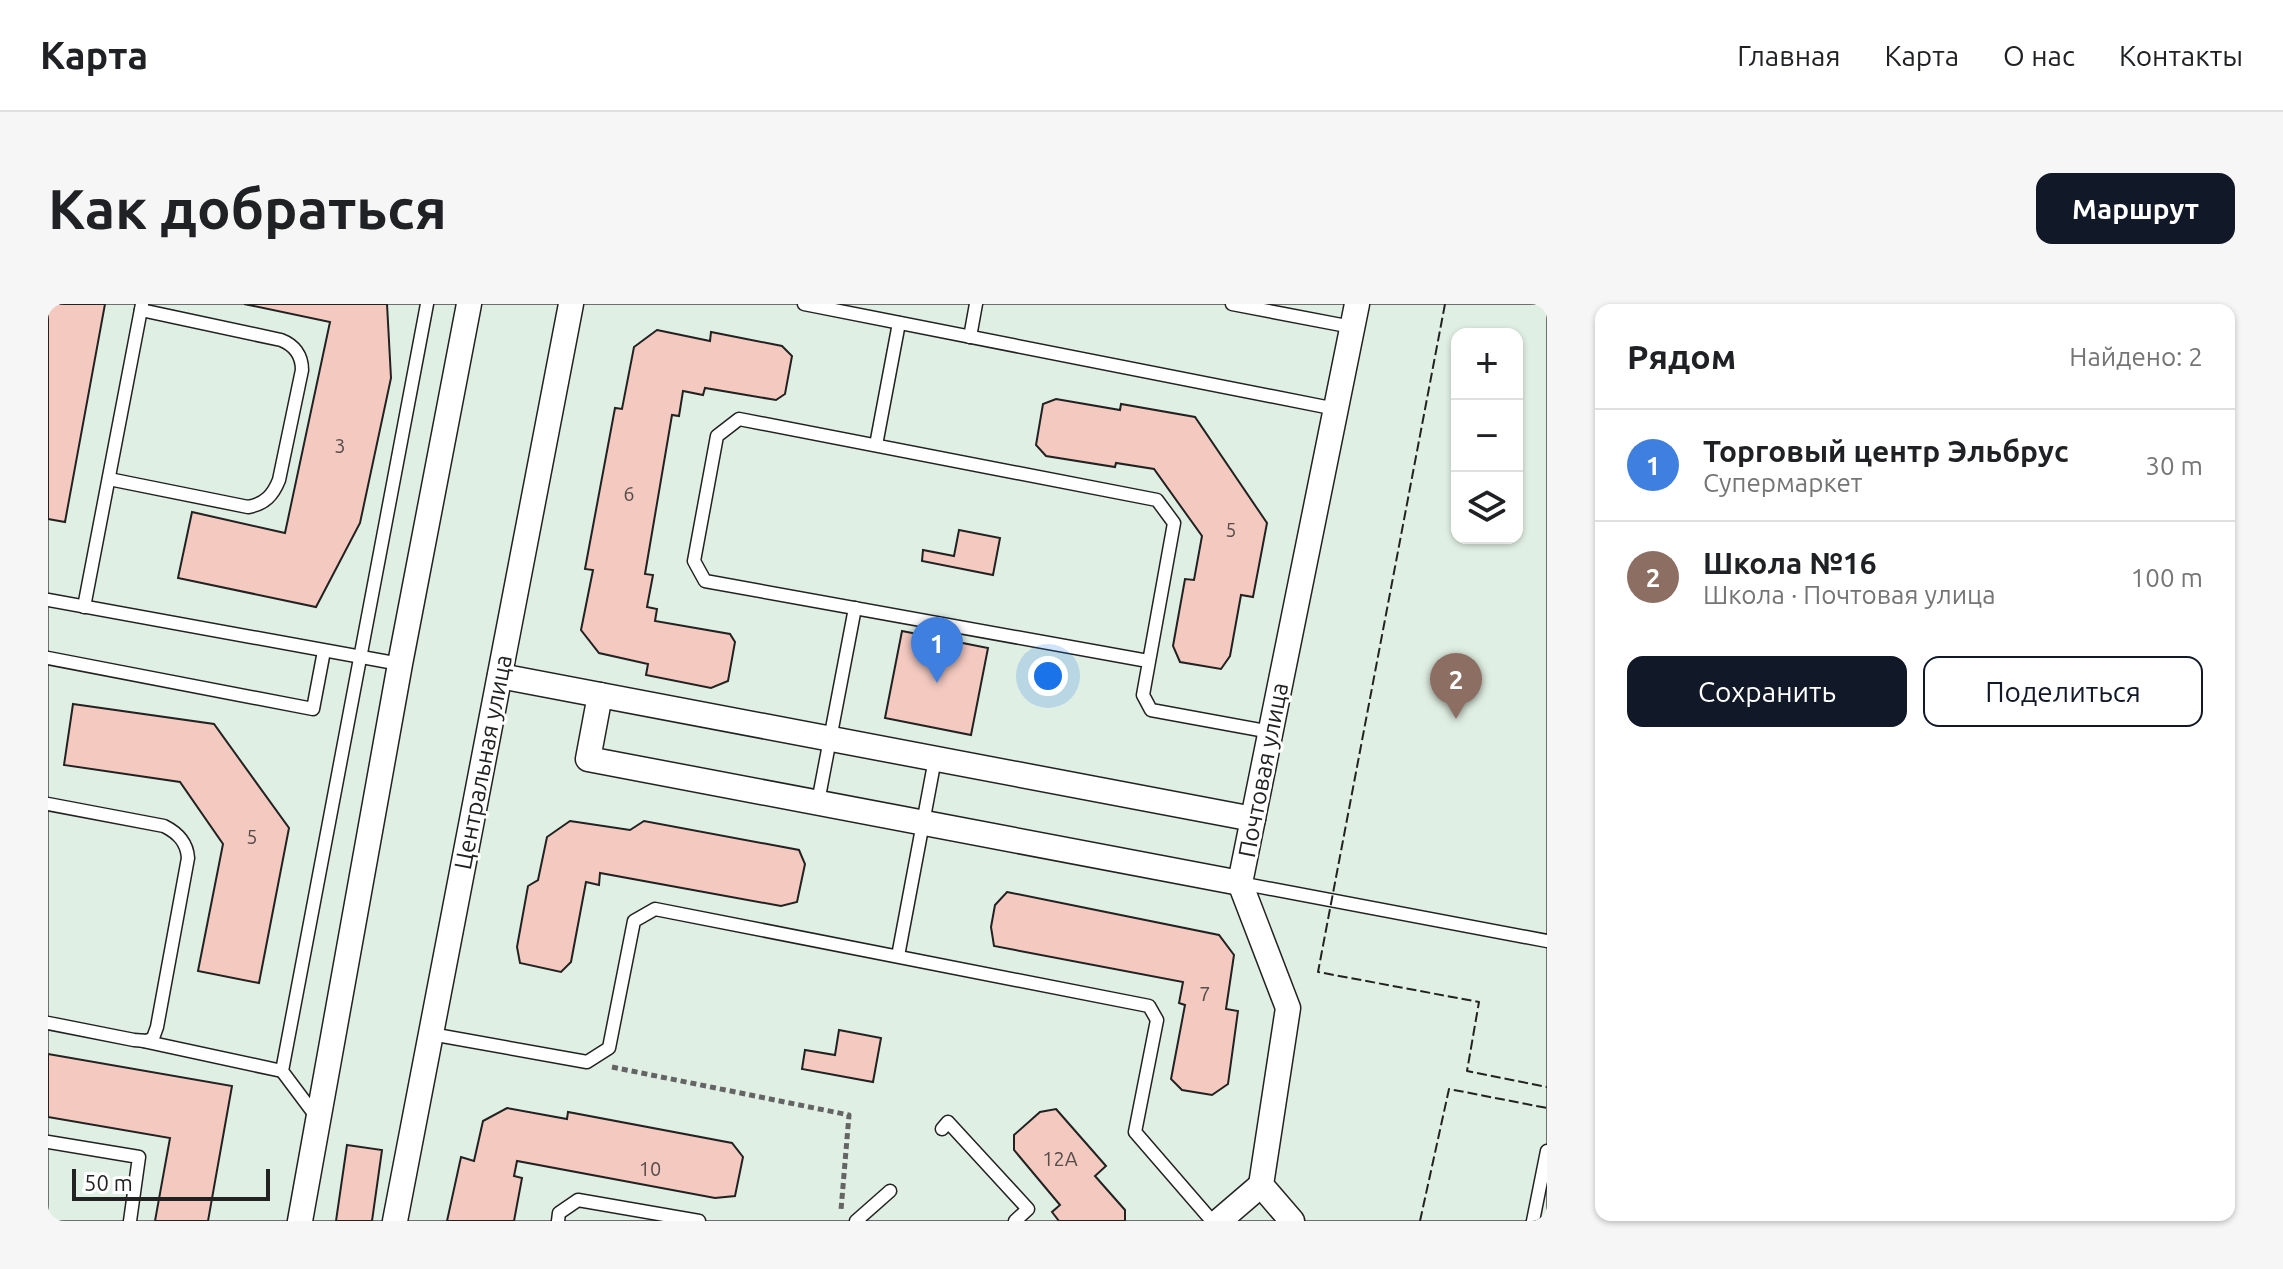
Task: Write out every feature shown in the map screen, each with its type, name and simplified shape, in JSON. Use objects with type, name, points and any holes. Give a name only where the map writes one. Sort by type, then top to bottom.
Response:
[{"type":"street","points":[[300,1221],[400,664],[469,304]]},
{"type":"street","name":"Центральная улица","points":[[395,1221],[571,304]]},
{"type":"street","name":"Почтовая улица","points":[[1261,1185],[1288,1008],[1240,883],[1354,315]]},
{"type":"street","points":[[500,676],[1253,819]]},
{"type":"street","points":[[600,695],[588,759],[1240,883]]},
{"type":"street","points":[[1219,1221],[1261,1185],[1292,1221]]},
{"type":"lane","points":[[282,1071],[427,304]]},
{"type":"lane","points":[[804,304],[1336,409]]},
{"type":"lane","points":[[970,337],[976,304]]},
{"type":"lane","points":[[1232,304],[1354,315]]},
{"type":"lane","points":[[84,607],[141,307],[281,340],[289,343],[299,354],[302,370],[279,480],[272,495],[264,502],[248,507],[109,479]]},
{"type":"lane","points":[[876,445],[899,323]]},
{"type":"lane","points":[[1148,661],[705,581],[694,561],[717,436],[739,419],[1157,500],[1174,523],[1143,695],[1151,710],[1271,732]]},
{"type":"lane","points":[[48,600],[400,664]]},
{"type":"lane","points":[[818,802],[855,608]]},
{"type":"lane","points":[[48,658],[313,709],[324,651]]},
{"type":"lane","points":[[898,956],[935,759]]},
{"type":"lane","points":[[48,804],[164,826],[175,832],[188,850],[157,1027],[153,1038],[143,1041]]},
{"type":"lane","points":[[1240,883],[1547,941]]},
{"type":"lane","points":[[431,1034],[587,1062],[609,1048],[634,921],[655,909],[1149,1006],[1157,1020],[1135,1132],[1212,1221]]},
{"type":"lane","points":[[48,1023],[282,1071],[318,1119]]},
{"type":"lane","points":[[942,1129],[948,1122],[1028,1209],[1015,1221]]},
{"type":"lane","points":[[48,1142],[139,1157],[130,1221]]},
{"type":"lane","points":[[1533,1221],[1547,1151]]},
{"type":"lane","points":[[856,1221],[890,1191]]},
{"type":"lane","points":[[558,1221],[559,1213],[578,1200],[699,1221]]},
{"type":"path","points":[[587,1062],[849,1115],[840,1221]]},
{"type":"green space","points":[[48,304],[1547,304],[1547,1221],[48,1221]]},
{"type":"building","points":[[48,304],[105,304],[65,522],[48,519]]},
{"type":"building","points":[[244,304],[387,304],[391,378],[360,523],[316,607],[178,578],[192,512],[285,533],[330,322]]},
{"type":"building","points":[[657,330],[710,341],[711,332],[782,346],[792,356],[785,394],[776,400],[705,388],[703,395],[683,391],[679,416],[672,415],[645,574],[653,575],[647,607],[657,609],[655,621],[730,634],[735,642],[728,681],[711,688],[646,675],[648,664],[599,653],[581,630],[593,570],[585,569],[615,408],[622,409],[634,347]]},
{"type":"building","points":[[1056,399],[1120,410],[1121,404],[1195,417],[1267,523],[1253,597],[1241,595],[1230,656],[1221,669],[1180,662],[1173,646],[1185,579],[1194,580],[1202,536],[1154,469],[1116,463],[1115,467],[1046,456],[1036,445],[1043,404]]},
{"type":"building","points":[[959,530],[1000,538],[993,575],[922,561],[923,550],[954,556]]},
{"type":"building","points":[[902,631],[988,648],[971,735],[885,718]]},
{"type":"building","points":[[73,704],[214,724],[289,828],[259,983],[198,971],[223,844],[180,782],[64,765]]},
{"type":"building","points":[[570,821],[630,830],[644,821],[799,850],[805,864],[797,902],[781,906],[600,873],[599,885],[586,882],[571,962],[561,972],[520,963],[517,947],[528,886],[538,880],[547,837]]},
{"type":"building","points":[[1007,892],[1219,935],[1234,955],[1226,1009],[1238,1011],[1228,1084],[1212,1095],[1182,1090],[1171,1079],[1185,1005],[1179,1003],[1183,982],[994,946],[991,927],[995,905]]},
{"type":"building","points":[[839,1030],[881,1038],[873,1082],[802,1069],[805,1050],[835,1055]]},
{"type":"building","points":[[48,1054],[232,1086],[208,1221],[155,1221],[170,1138],[48,1117]]},
{"type":"building","points":[[507,1108],[567,1119],[568,1112],[732,1143],[743,1157],[735,1196],[715,1198],[517,1161],[514,1176],[522,1178],[514,1221],[447,1221],[461,1157],[474,1161],[483,1121]]},
{"type":"building","points":[[1056,1109],[1106,1166],[1095,1176],[1125,1210],[1125,1221],[1059,1221],[1052,1212],[1060,1205],[1014,1150],[1014,1135],[1040,1112]]},
{"type":"building","points":[[347,1145],[382,1150],[372,1221],[336,1221]]},
{"type":"fence","points":[[1445,304],[1318,972],[1479,1002],[1467,1071],[1547,1087]]},
{"type":"fence","points":[[1420,1221],[1449,1089],[1547,1108]]},
{"type":"place","name":"Торговый центр Эльбрус","points":[[937,683]]},
{"type":"place","name":"Школа №16","points":[[1456,719]]}]
